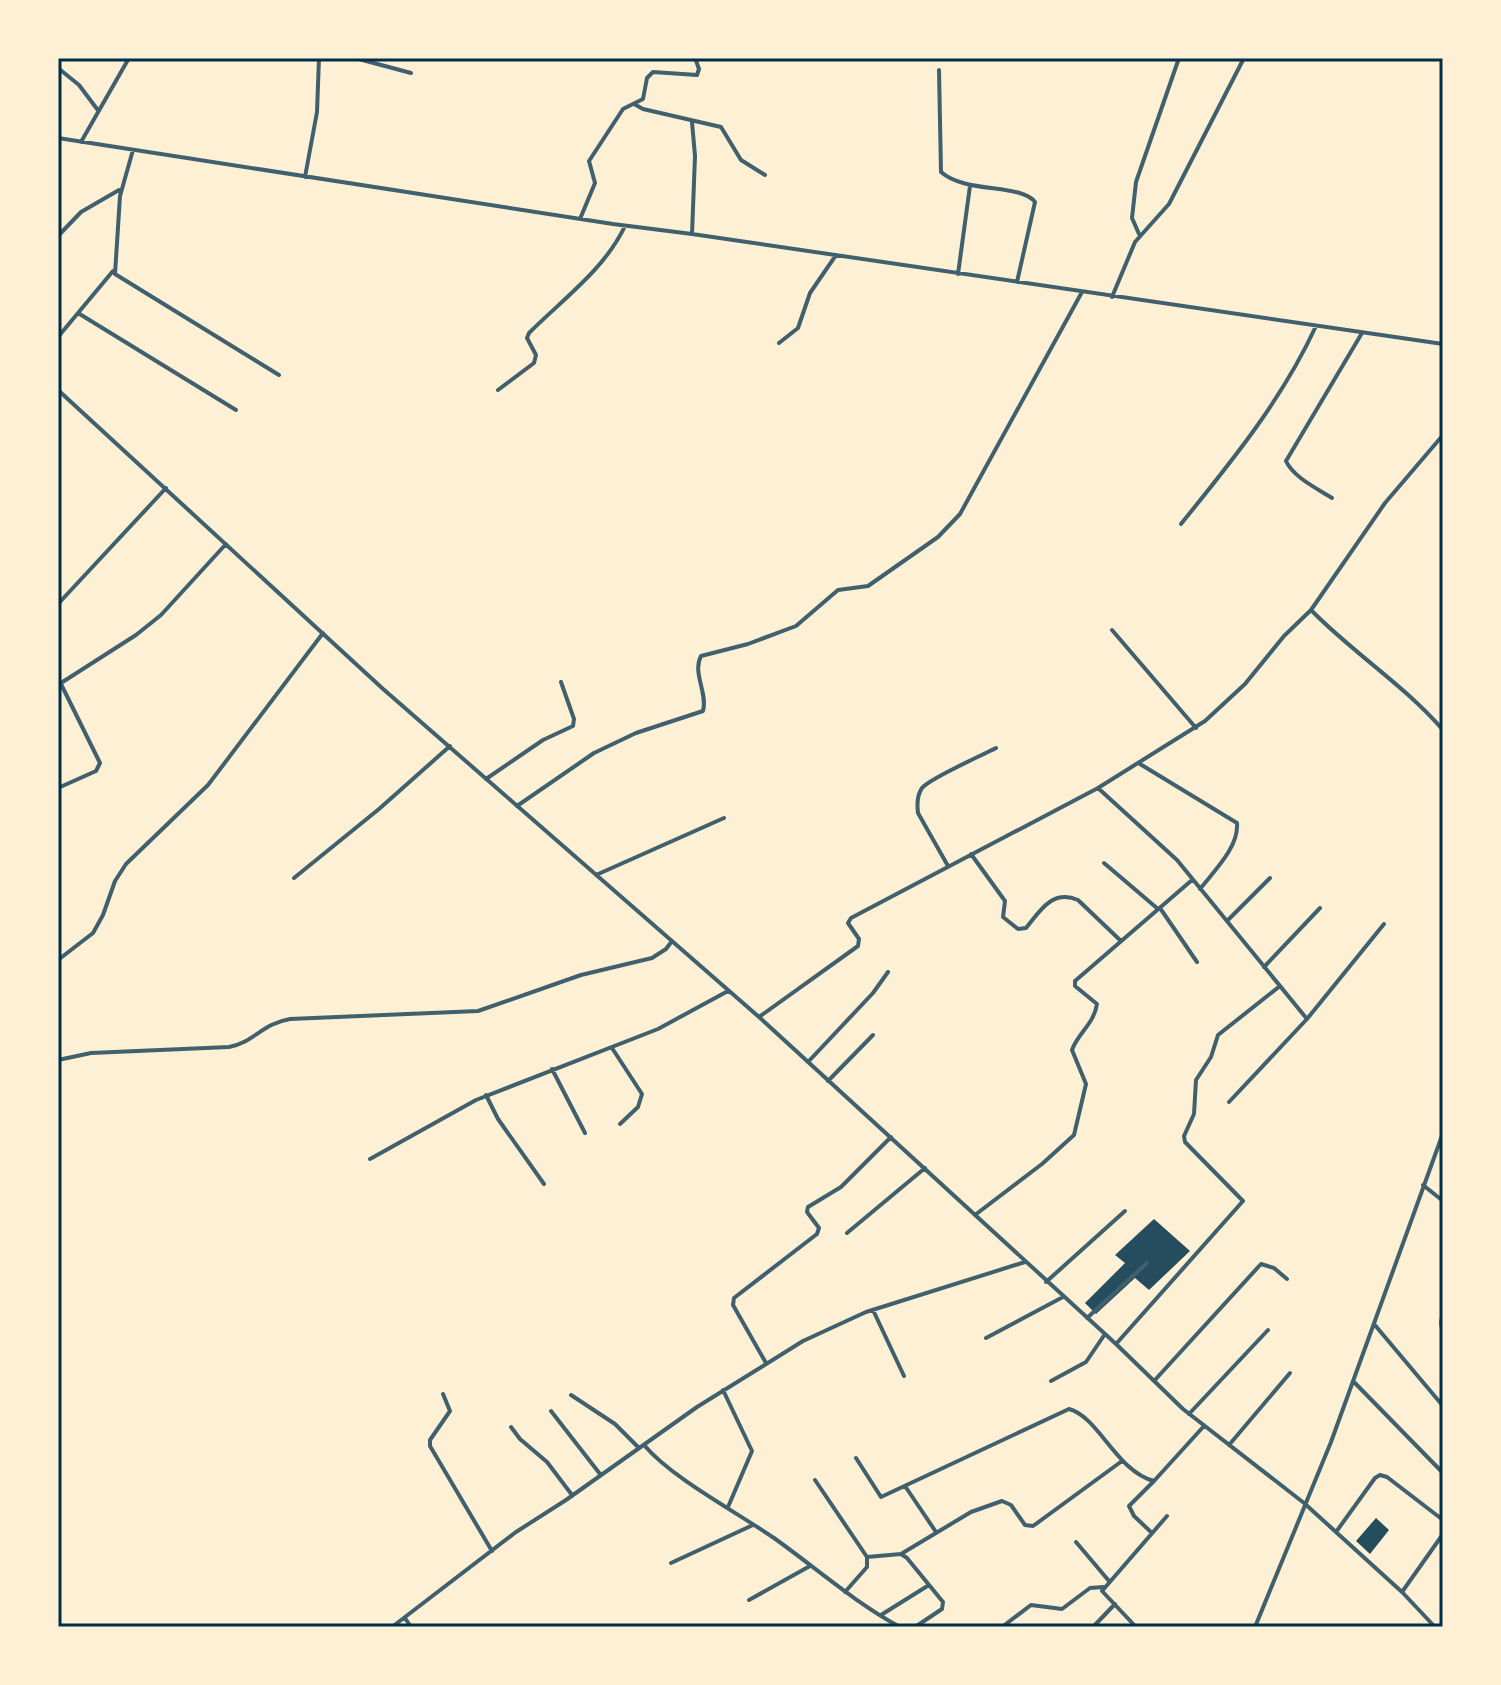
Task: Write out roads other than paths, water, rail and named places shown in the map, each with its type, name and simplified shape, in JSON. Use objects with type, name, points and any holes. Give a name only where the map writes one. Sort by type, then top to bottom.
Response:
[{"type":"street","points":[[81,142],[129,58]]},
{"type":"street","points":[[305,177],[315,124],[319,58]]},
{"type":"street","points":[[355,58],[411,73]]},
{"type":"street","points":[[580,219],[595,183],[589,161],[623,109],[645,95],[647,78],[651,73],[694,76],[699,69],[695,58]]},
{"type":"street","points":[[1140,235],[1132,218],[1136,182],[1179,58]]},
{"type":"street","points":[[1112,297],[1140,235],[1169,204],[1244,58]]},
{"type":"street","points":[[58,68],[72,78],[98,109]]},
{"type":"street","points":[[939,70],[941,172],[970,186],[1009,191],[1034,199],[1017,282]]},
{"type":"street","points":[[634,104],[643,109],[724,129],[741,160],[765,175]]},
{"type":"street","points":[[692,122],[695,168],[692,234]]},
{"type":"street","points":[[58,138],[625,226],[1443,344]]},
{"type":"street","points":[[58,337],[113,271],[121,189],[133,150]]},
{"type":"street","points":[[958,274],[970,186]]},
{"type":"street","points":[[58,236],[86,208],[121,189]]},
{"type":"street","points":[[498,390],[534,363],[536,355],[527,338],[529,333],[598,266],[625,226]]},
{"type":"street","points":[[779,343],[798,328],[810,293],[836,255]]},
{"type":"street","points":[[113,271],[120,279],[279,375]]},
{"type":"street","points":[[517,806],[594,753],[636,733],[703,711],[705,702],[697,663],[701,656],[748,644],[796,626],[837,591],[868,586],[950,528],[1082,292]]},
{"type":"street","points":[[78,313],[236,410]]},
{"type":"street","points":[[1181,524],[1264,417],[1316,326]]},
{"type":"street","points":[[1332,498],[1288,467],[1286,461],[1362,333]]},
{"type":"street","points":[[58,390],[486,779],[759,1017],[1189,1414],[1304,1503],[1402,1592],[1435,1627]]},
{"type":"street","points":[[759,1017],[858,946],[859,939],[848,923],[851,918],[1098,788],[1196,728],[1223,706],[1311,610],[1385,503],[1443,435]]},
{"type":"street","points":[[58,604],[166,488]]},
{"type":"street","points":[[58,788],[96,771],[100,763],[59,680],[136,635],[161,615],[226,543]]},
{"type":"street","points":[[1311,610],[1336,635],[1398,683],[1443,730]]},
{"type":"street","points":[[1112,630],[1196,728]]},
{"type":"street","points":[[58,960],[93,933],[115,881],[126,864],[208,785],[323,633]]},
{"type":"street","points":[[486,779],[543,740],[573,726],[574,719],[561,682]]},
{"type":"street","points":[[294,878],[450,746]]},
{"type":"street","points":[[948,866],[918,813],[920,793],[928,783],[996,748]]},
{"type":"street","points":[[1140,764],[1237,823],[1233,843],[1200,889]]},
{"type":"street","points":[[1098,788],[1172,855],[1307,1019]]},
{"type":"street","points":[[596,875],[724,818]]},
{"type":"street","points":[[971,854],[1005,901],[1003,917],[1018,929],[1026,928],[1048,901],[1072,898],[1121,941]]},
{"type":"street","points":[[1104,863],[1159,908],[1197,962]]},
{"type":"street","points":[[1227,921],[1270,878]]},
{"type":"street","points":[[975,1215],[1042,1164],[1074,1135],[1086,1084],[1072,1050],[1092,1022],[1097,1004],[1074,983],[1192,880]]},
{"type":"street","points":[[1264,967],[1320,908]]},
{"type":"street","points":[[1229,1102],[1307,1019],[1384,924]]},
{"type":"street","points":[[58,1060],[91,1053],[229,1047],[246,1042],[271,1024],[290,1019],[478,1011],[581,975],[652,958],[672,941]]},
{"type":"street","points":[[808,1062],[873,993],[888,972]]},
{"type":"street","points":[[1116,1344],[1243,1201],[1188,1145],[1184,1136],[1194,1114],[1196,1080],[1211,1057],[1218,1035],[1280,986]]},
{"type":"street","points":[[370,1159],[486,1095],[670,1024],[728,991]]},
{"type":"street","points":[[828,1081],[873,1035]]},
{"type":"street","points":[[612,1048],[642,1094],[638,1107],[620,1124]]},
{"type":"street","points":[[552,1069],[585,1133]]},
{"type":"street","points":[[486,1095],[498,1119],[544,1184]]},
{"type":"street","points":[[1255,1627],[1331,1442],[1443,1133]]},
{"type":"street","points":[[766,1363],[733,1305],[734,1298],[817,1234],[819,1228],[807,1212],[809,1205],[841,1187],[891,1137]]},
{"type":"street","points":[[847,1233],[925,1168]]},
{"type":"street","points":[[1423,1185],[1443,1201]]},
{"type":"street","points":[[1046,1282],[1125,1211]]},
{"type":"street","points":[[392,1627],[600,1474],[723,1390],[803,1341],[873,1310],[1025,1262]]},
{"type":"street","points":[[1087,1318],[1147,1263]]},
{"type":"street","points":[[1154,1381],[1261,1264],[1274,1268],[1287,1279]]},
{"type":"street","points":[[986,1338],[1063,1297]]},
{"type":"street","points":[[873,1310],[904,1376]]},
{"type":"street","points":[[1443,1310],[1443,1334]]},
{"type":"street","points":[[1374,1324],[1443,1406]]},
{"type":"street","points":[[1189,1414],[1268,1330]]},
{"type":"street","points":[[1051,1381],[1086,1362],[1105,1334]]},
{"type":"street","points":[[1229,1445],[1290,1373]]},
{"type":"street","points":[[1353,1381],[1443,1473]]},
{"type":"street","points":[[723,1390],[752,1451],[728,1507]]},
{"type":"street","points":[[443,1394],[450,1411],[429,1443],[492,1551]]},
{"type":"street","points":[[571,1395],[615,1424],[663,1464],[900,1627]]},
{"type":"street","points":[[856,1458],[881,1497],[1069,1409],[1085,1420],[1122,1461],[1144,1478],[1154,1481]]},
{"type":"street","points":[[551,1411],[600,1474]]},
{"type":"street","points":[[1152,1533],[1134,1516],[1129,1506],[1204,1426]]},
{"type":"street","points":[[511,1427],[547,1462],[572,1495]]},
{"type":"street","points":[[867,1557],[901,1554],[971,1512],[1002,1501],[1011,1505],[1025,1525],[1033,1526],[1122,1461]]},
{"type":"street","points":[[1336,1532],[1380,1475],[1387,1477],[1443,1520]]},
{"type":"street","points":[[815,1480],[867,1557],[867,1567],[845,1592]]},
{"type":"street","points":[[905,1486],[936,1532]]},
{"type":"street","points":[[1136,1627],[1102,1591],[1167,1516]]},
{"type":"street","points":[[671,1563],[753,1525]]},
{"type":"street","points":[[1402,1592],[1443,1534]]},
{"type":"street","points":[[1076,1542],[1109,1581]]},
{"type":"street","points":[[901,1554],[911,1561],[944,1606],[915,1627]]},
{"type":"street","points":[[749,1600],[810,1566]]},
{"type":"street","points":[[881,1615],[929,1585]]},
{"type":"street","points":[[1002,1627],[1031,1605],[1062,1609],[1090,1588],[1104,1587]]},
{"type":"street","points":[[1093,1627],[1115,1604]]},
{"type":"street","points":[[405,1618],[411,1627]]}]
